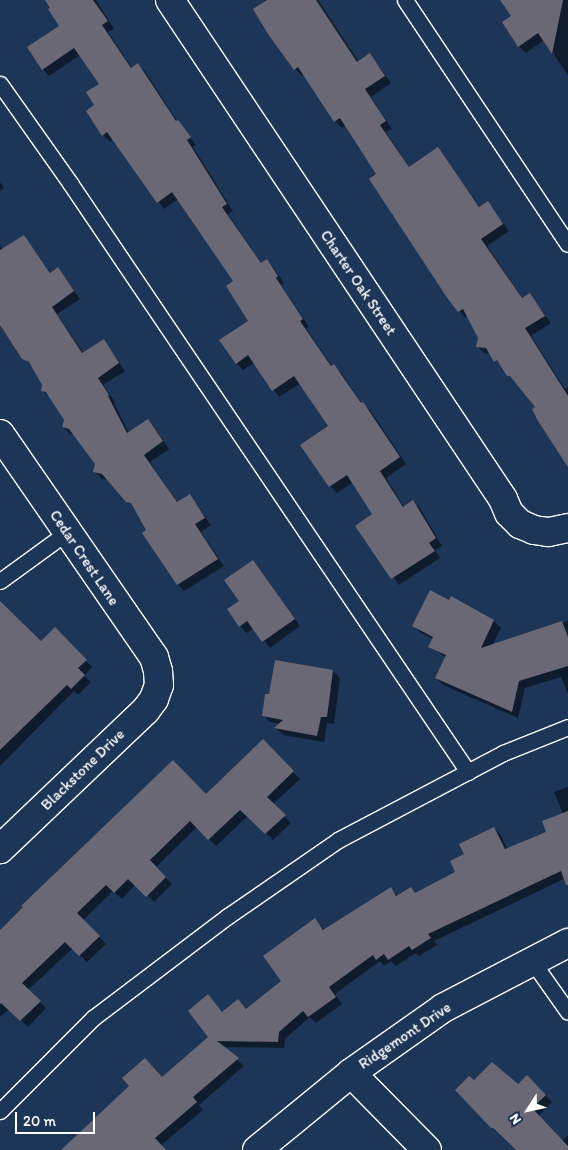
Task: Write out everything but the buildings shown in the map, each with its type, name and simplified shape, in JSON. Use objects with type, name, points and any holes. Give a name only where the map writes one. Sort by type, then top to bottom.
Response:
[{"type":"street","name":"Charter Oak Street","points":[[170,0],[497,491],[509,513],[520,524],[534,530],[549,532],[568,528]]},
{"type":"street","name":"Cedar Crest Lane","points":[[0,434],[66,533],[154,658],[158,671],[158,685]]},
{"type":"street","name":"Blackstone Drive","points":[[0,849],[146,710],[154,698],[158,685]]},
{"type":"street","name":"Ridgemont Drive","points":[[257,1150],[352,1073],[443,1008],[568,943]]},
{"type":"street","points":[[352,1073],[427,1150]]},
{"type":"lane","points":[[405,0],[568,244]]},
{"type":"lane","points":[[0,84],[70,183],[468,772]]},
{"type":"lane","points":[[0,581],[66,533]]},
{"type":"lane","points":[[0,1111],[94,1018],[228,916],[338,840],[503,753],[568,726]]},
{"type":"lane","points":[[532,961],[568,1012]]}]
